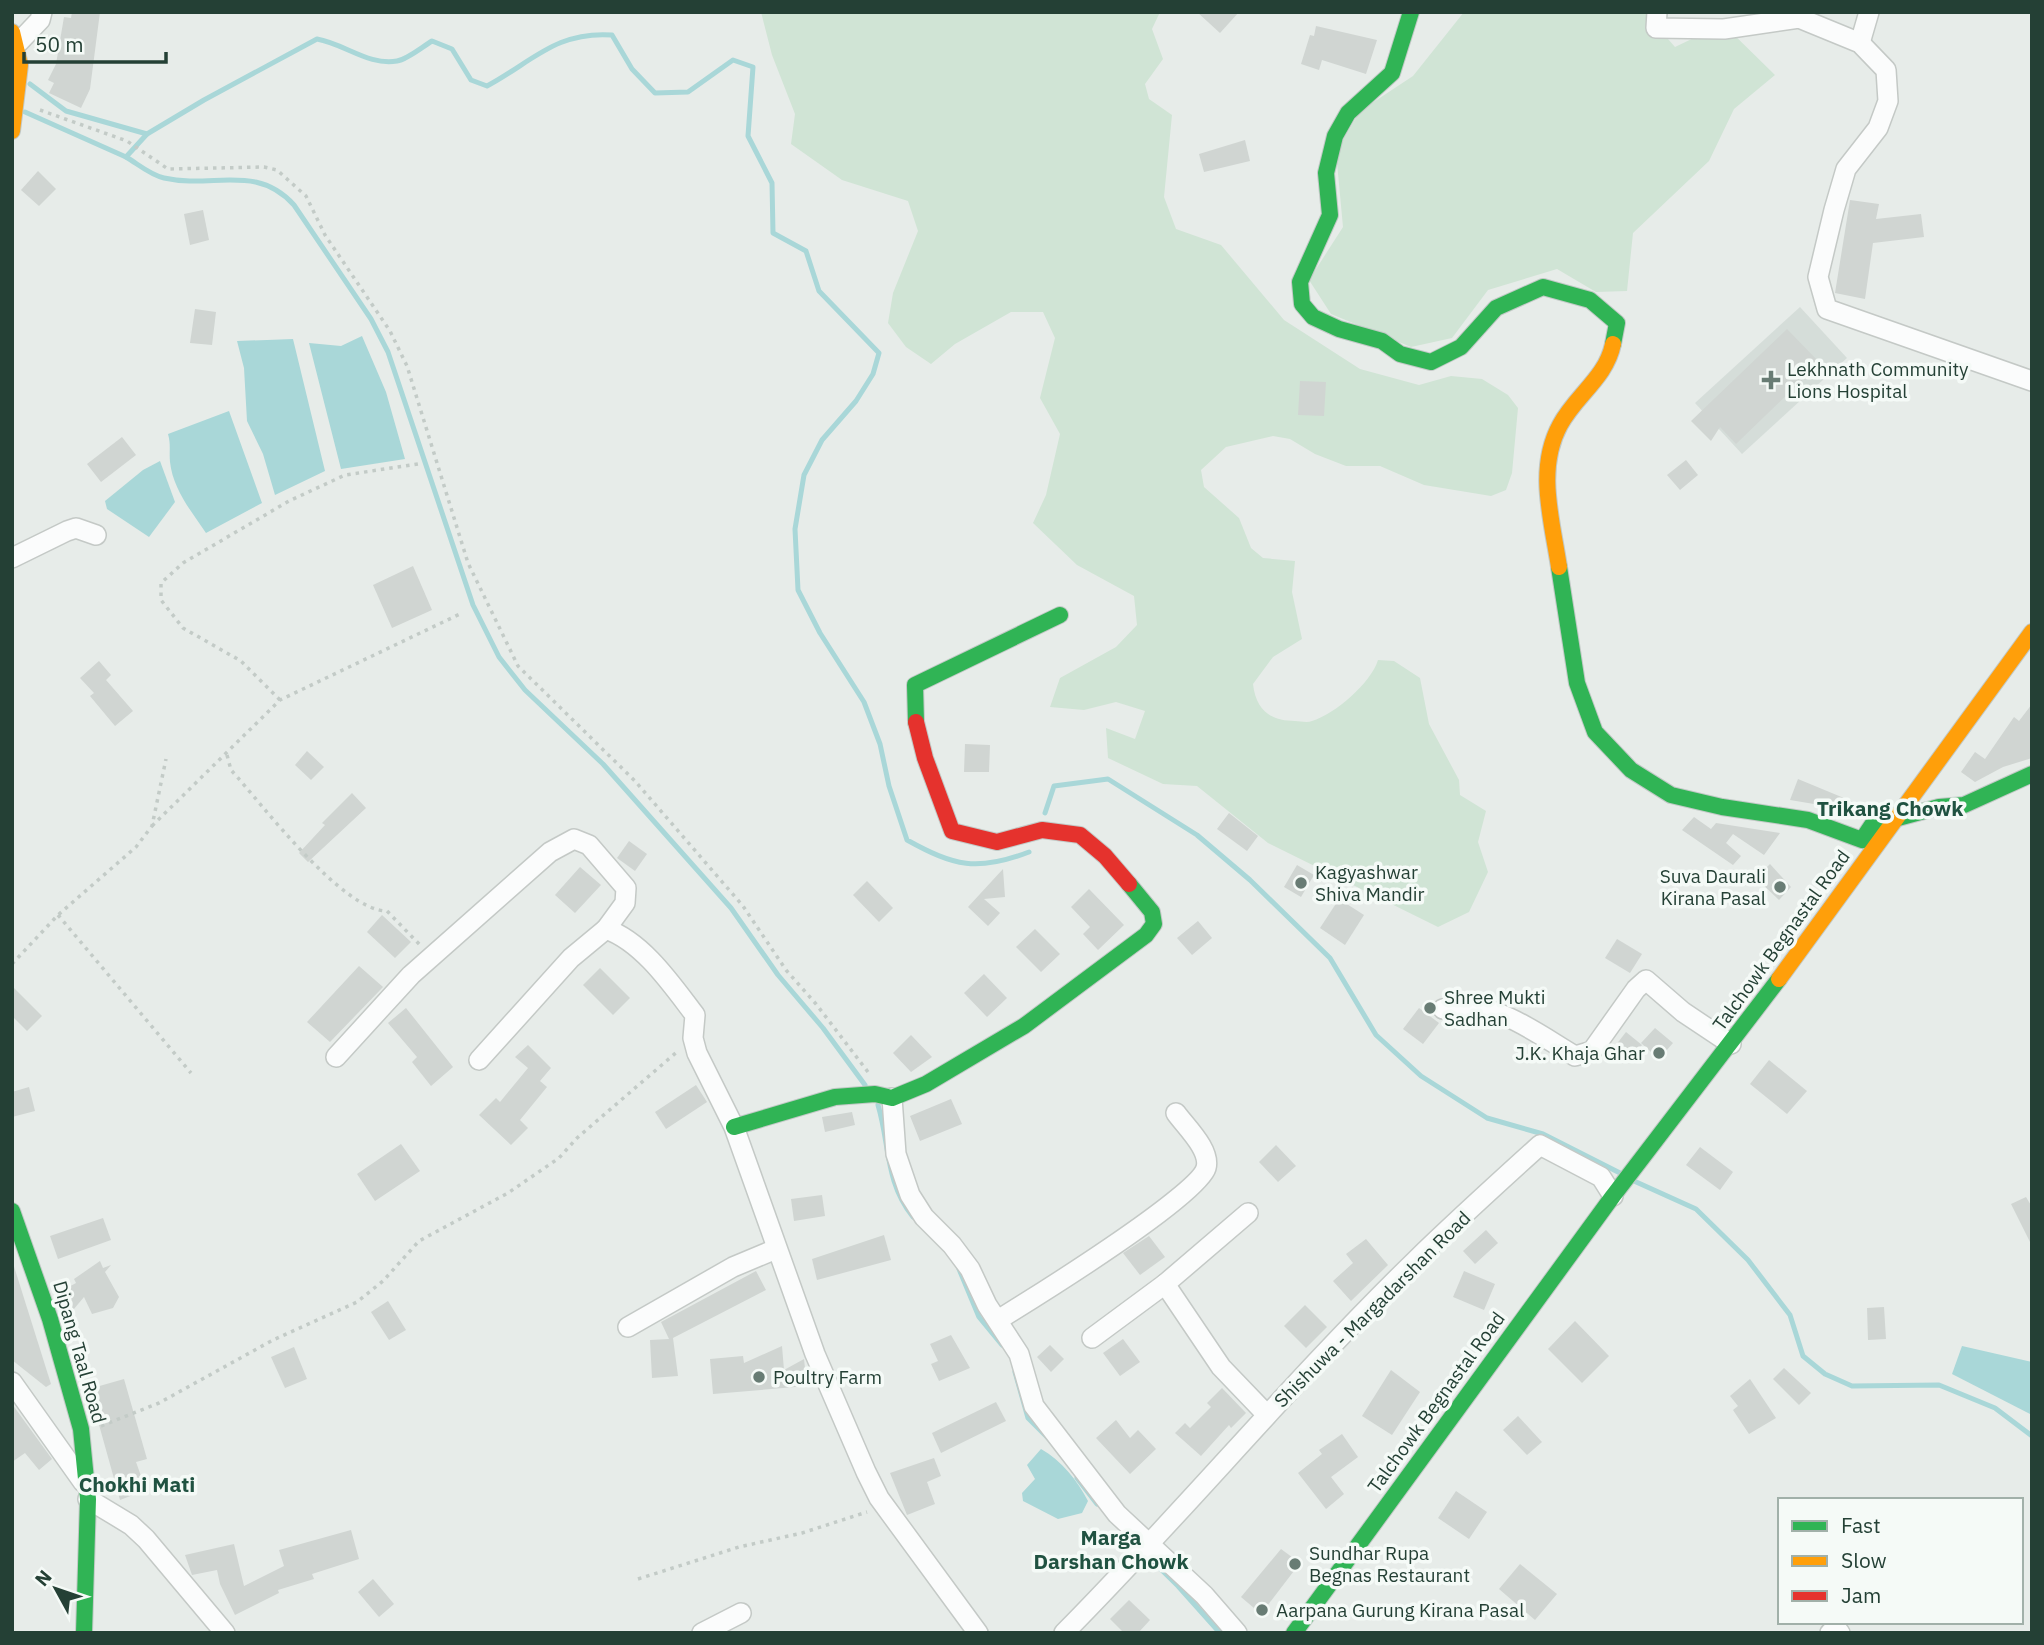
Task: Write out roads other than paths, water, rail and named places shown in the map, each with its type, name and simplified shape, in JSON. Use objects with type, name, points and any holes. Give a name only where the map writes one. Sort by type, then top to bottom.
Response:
[{"type":"street","points":[[12,131],[17,96],[17,45],[40,19],[42,12]]},
{"type":"street","points":[[1411,12],[1392,73],[1348,113],[1335,136],[1326,173],[1331,215],[1300,282],[1302,304],[1313,317],[1339,330],[1382,341],[1400,354],[1431,362],[1461,347],[1496,308],[1543,286],[1590,300],[1617,323],[1609,362],[1560,425],[1545,478],[1577,683],[1595,732],[1631,770],[1671,795],[1723,807],[1808,820],[1862,840],[1872,825],[1939,807],[1964,805],[2030,782]]},
{"type":"street","points":[[1657,12],[1656,28],[1724,29],[1799,18],[1860,43],[1886,70],[1888,101],[1878,128],[1846,169],[1818,277],[1827,309],[2032,382]]},
{"type":"street","points":[[1860,43],[1869,12]]},
{"type":"street","points":[[12,558],[76,528],[96,535]]},
{"type":"street","points":[[734,1127],[813,1104],[865,1094],[887,1097],[926,1086],[972,1060],[1146,935],[1154,924],[1152,912],[1105,856],[1080,835],[1042,830],[997,842],[952,831],[932,778],[911,700],[915,685],[1060,615]]},
{"type":"street","name":"Talchowk Begnastal Road","points":[[1294,1633],[1633,1168],[1731,1044],[2032,632]]},
{"type":"street","points":[[336,1057],[432,957],[550,852],[573,838],[589,845],[626,888],[625,903],[606,929],[571,958],[479,1060]]},
{"type":"street","points":[[606,929],[622,935],[675,988],[695,1015],[693,1038],[707,1077],[734,1127],[815,1354],[866,1472],[885,1506],[978,1633]]},
{"type":"street","points":[[1443,1009],[1454,1006],[1488,1008],[1575,1056],[1592,1051],[1636,989],[1647,980],[1683,1012],[1731,1044]]},
{"type":"street","points":[[887,1097],[896,1154],[909,1195],[924,1217],[952,1245],[970,1269],[987,1305],[1019,1354],[1034,1406],[1143,1553],[1205,1595],[1237,1633]]},
{"type":"street","points":[[998,1320],[1087,1264],[1189,1190],[1206,1169],[1206,1155],[1176,1113]]},
{"type":"street","name":"Shishuwa - Margadarshan Road","points":[[1064,1633],[1143,1553],[1267,1415],[1414,1261],[1540,1145],[1601,1177],[1613,1196]]},
{"type":"street","name":"Dipang Taal Road","points":[[12,1211],[47,1303],[82,1433],[86,1491],[84,1633]]},
{"type":"street","points":[[1091,1338],[1165,1284],[1248,1213]]},
{"type":"street","points":[[628,1327],[733,1267],[776,1249]]},
{"type":"street","points":[[1165,1284],[1221,1367],[1267,1415]]},
{"type":"street","points":[[12,1381],[86,1491],[146,1539],[225,1633]]},
{"type":"street","points":[[702,1633],[740,1613]]},
{"type":"street","points":[[1830,1633],[1836,1628],[1840,1633]]},
{"type":"water","points":[[362,336],[386,392],[405,459],[341,469],[309,343],[341,346]]},
{"type":"water","points":[[293,339],[325,471],[275,495],[263,454],[247,421],[244,368],[237,341]]},
{"type":"water","points":[[229,411],[262,503],[206,533],[175,481],[170,462],[168,434]]},
{"type":"water","points":[[160,461],[175,502],[149,537],[107,509],[105,501],[143,470]]},
{"type":"water","points":[[1962,1346],[2032,1362],[2032,1415],[1952,1374]]},
{"type":"water","points":[[1041,1449],[1062,1465],[1079,1486],[1088,1501],[1082,1513],[1058,1519],[1023,1501],[1022,1493],[1035,1479],[1027,1465]]},
{"type":"waterway","points":[[30,84],[66,111],[147,134],[317,39],[367,58],[387,62],[406,58],[432,41],[452,49],[471,80],[487,86],[545,50],[575,38],[592,35],[612,35],[632,69],[655,93],[688,92],[733,60],[753,67],[748,136],[772,183],[773,233],[806,251],[819,291],[879,353],[873,374],[856,401],[822,440],[804,475],[795,529],[798,590],[820,633],[864,702],[880,744],[889,786],[907,840],[939,856],[966,863],[995,862],[1029,852]]},
{"type":"waterway","points":[[25,112],[126,157],[147,134]]},
{"type":"waterway","points":[[126,157],[159,177],[182,181],[249,181],[265,185],[280,192],[294,205],[371,319],[388,352],[473,605],[499,657],[525,690],[603,764],[731,908],[778,975],[823,1028],[865,1085]]},
{"type":"waterway","points":[[1045,813],[1054,786],[1108,779],[1197,835],[1250,880],[1330,958],[1376,1035],[1421,1076],[1487,1118],[1543,1134],[1620,1173]]},
{"type":"waterway","points":[[878,1105],[897,1190],[913,1217]]},
{"type":"waterway","points":[[1634,1181],[1696,1209],[1748,1260],[1790,1315],[1803,1356],[1825,1374],[1852,1386],[1939,1385],[1995,1408],[2032,1436]]},
{"type":"waterway","points":[[959,1269],[979,1317],[1002,1345]]},
{"type":"waterway","points":[[1015,1372],[1028,1418],[1049,1439]]},
{"type":"waterway","points":[[1077,1478],[1097,1504]]},
{"type":"waterway","points":[[1125,1534],[1178,1586],[1220,1633]]},
{"type":"place","name":"Lekhnath Community Lions Hospital","points":[[1771,380]]},
{"type":"place","name":"Kagyashwar Shiva Mandir","points":[[1301,883]]},
{"type":"place","name":"Suva Daurali Kirana Pasal","points":[[1780,887]]},
{"type":"place","name":"Shree Mukti Sadhan","points":[[1430,1008]]},
{"type":"place","name":"J.K. Khaja Ghar","points":[[1659,1053]]},
{"type":"place","name":"Poultry Farm","points":[[759,1377]]},
{"type":"place","name":"Sundhar Rupa Begnas Restaurant","points":[[1295,1564]]},
{"type":"place","name":"Aarpana Gurung Kirana Pasal","points":[[1262,1610]]},
{"type":"district","name":"Trikang Chowk","points":[[1890,808]]},
{"type":"district","name":"Chokhi Mati","points":[[137,1484]]},
{"type":"district","name":"Marga Darshan Chowk","points":[[1111,1549]]}]
